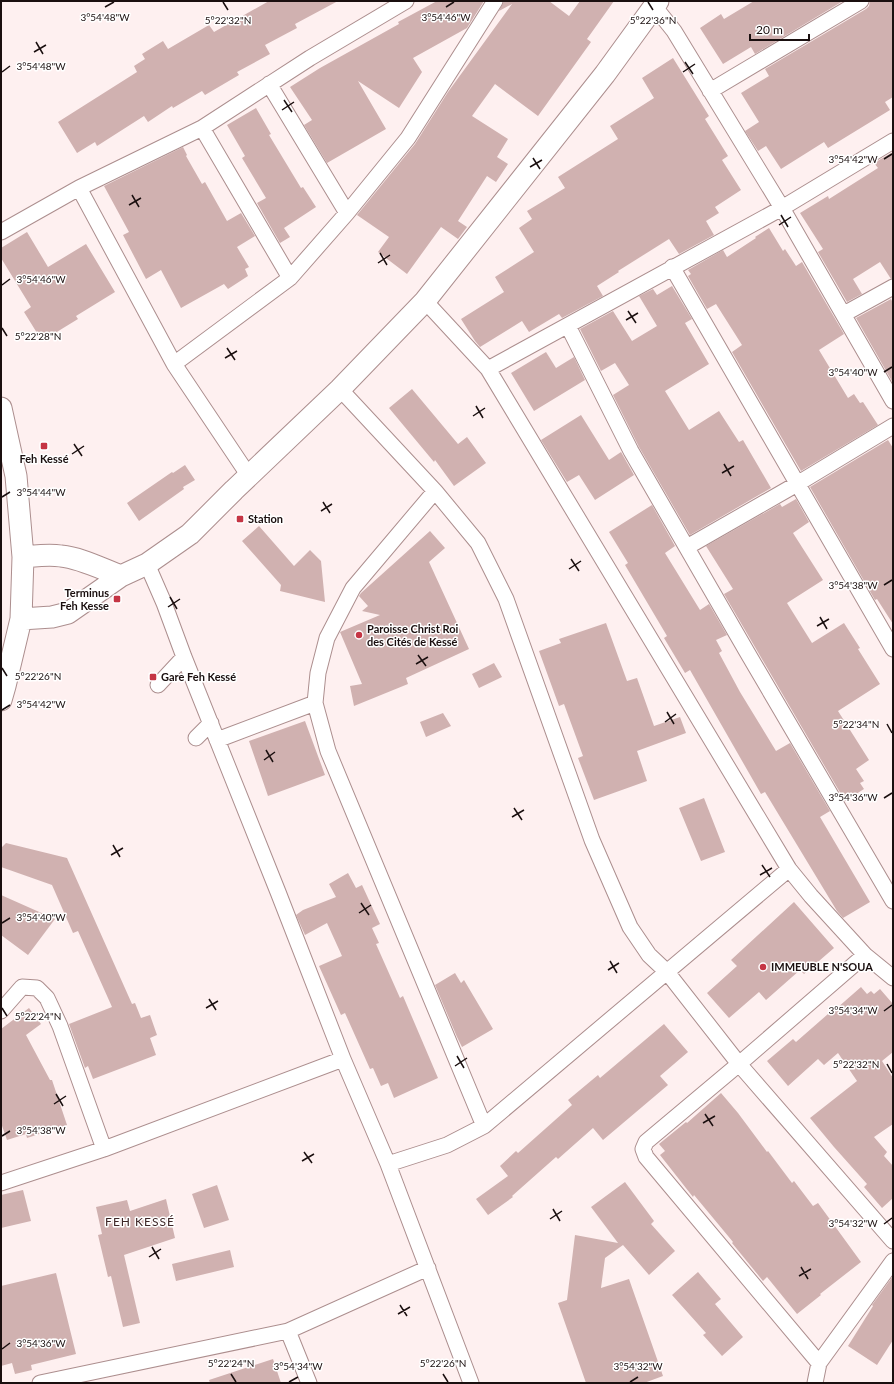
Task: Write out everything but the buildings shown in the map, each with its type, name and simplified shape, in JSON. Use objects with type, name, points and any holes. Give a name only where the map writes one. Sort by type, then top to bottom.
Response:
[{"type":"street","points":[[1,232],[79,188],[202,128],[310,58],[406,1]]},
{"type":"street","points":[[174,364],[290,278],[347,213],[408,138],[495,1]]},
{"type":"street","points":[[710,91],[861,1]]},
{"type":"street","points":[[21,619],[68,613],[121,576],[147,564],[190,534],[340,389],[425,301],[600,81],[656,3],[782,208],[893,401]]},
{"type":"street","points":[[269,84],[347,213]]},
{"type":"street","points":[[202,128],[290,278]]},
{"type":"street","points":[[488,369],[782,208],[893,142]]},
{"type":"street","points":[[79,188],[174,364],[249,476]]},
{"type":"street","points":[[672,267],[893,649]]},
{"type":"street","points":[[844,314],[893,286]]},
{"type":"street","points":[[425,301],[488,369],[789,869],[811,896],[865,955],[893,978]]},
{"type":"street","points":[[568,326],[631,451],[893,901]]},
{"type":"street","points":[[340,389],[435,491],[478,543],[506,599],[592,840],[630,927],[649,955],[668,972],[739,1064],[893,1241]]},
{"type":"street","points":[[1,408],[16,476],[23,557],[21,619],[6,686],[1,700]]},
{"type":"street","points":[[687,547],[797,484],[893,426]]},
{"type":"street","points":[[435,491],[353,588],[327,638],[318,673],[315,703],[328,751],[484,1126]]},
{"type":"street","points":[[23,557],[49,555],[63,556],[121,576]]},
{"type":"street","points":[[147,564],[164,603],[343,1059],[388,1164],[471,1383]]},
{"type":"street","points":[[158,685],[184,657]]},
{"type":"street","points":[[217,740],[315,703]]},
{"type":"street","points":[[196,738],[210,723]]},
{"type":"street","points":[[388,1164],[447,1145],[484,1126],[789,869]]},
{"type":"street","points":[[819,1362],[646,1157],[643,1149],[646,1142],[865,955]]},
{"type":"street","points":[[1,1012],[22,987],[37,988],[47,998],[60,1026],[104,1149]]},
{"type":"street","points":[[1,1183],[104,1149],[343,1059]]},
{"type":"street","points":[[815,1383],[819,1362],[893,1261]]},
{"type":"street","points":[[40,1383],[288,1331],[428,1268]]},
{"type":"street","points":[[288,1331],[309,1383]]},
{"type":"place","name":"Feh Kessé","points":[[44,446]]},
{"type":"place","name":"Station","points":[[240,519]]},
{"type":"place","name":"Terminus Feh Kesse","points":[[117,599]]},
{"type":"place","name":"Paroisse Christ Roi des Cités de Kessé","points":[[359,635]]},
{"type":"place","name":"Gare Feh Kessé","points":[[153,677]]},
{"type":"place","name":"IMMEUBLE N'SOUA","points":[[763,967]]},
{"type":"district","name":"FEH KESSÉ","points":[[140,1222]]}]
